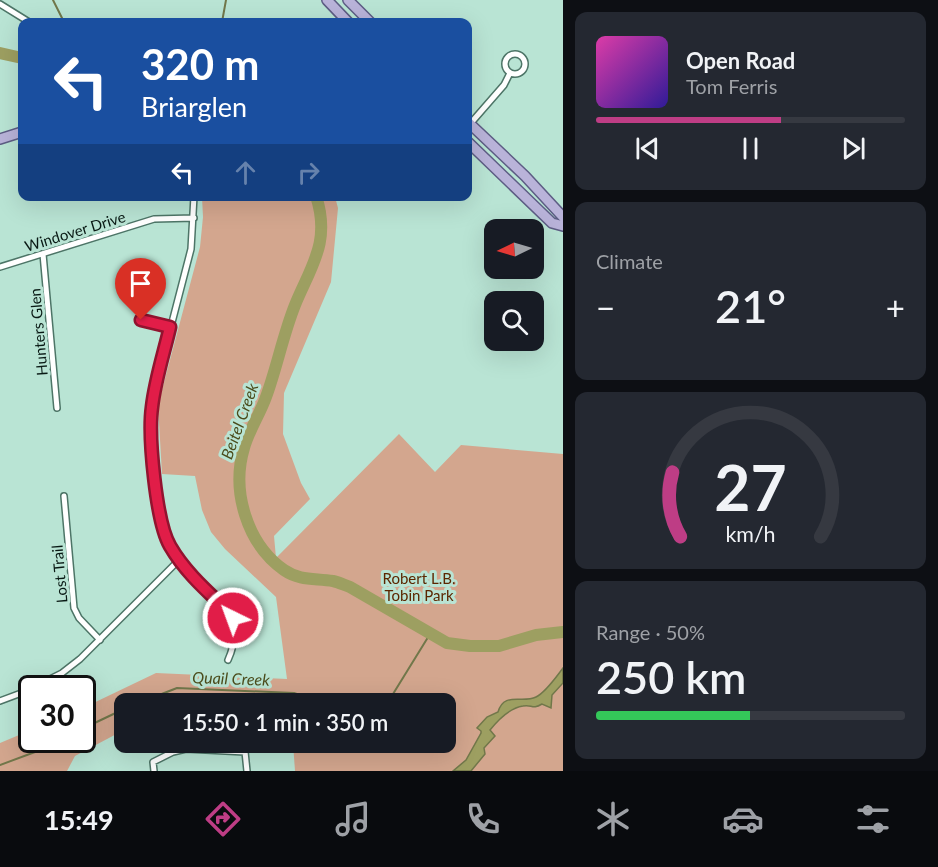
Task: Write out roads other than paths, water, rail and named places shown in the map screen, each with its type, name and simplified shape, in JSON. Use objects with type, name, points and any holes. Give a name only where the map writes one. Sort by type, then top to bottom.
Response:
[{"type":"main road","points":[[348,0],[366,18]]},
{"type":"main road","points":[[328,1],[337,18]]},
{"type":"main road","points":[[328,1],[344,18]]},
{"type":"main road","points":[[472,126],[563,217]]},
{"type":"main road","points":[[0,139],[18,133]]},
{"type":"main road","points":[[472,146],[552,223],[563,226]]},
{"type":"street","points":[[0,4],[23,18]]},
{"type":"street","points":[[472,120],[504,85],[510,73]]},
{"type":"street","points":[[194,201],[191,249],[154,392],[150,425],[161,520],[169,545],[192,576],[233,618],[235,641],[228,660]]},
{"type":"street","name":"Windover Drive","points":[[0,267],[154,219],[194,218]]},
{"type":"street","name":"Hunters Glen","points":[[43,254],[57,408]]},
{"type":"street","points":[[141,320],[170,327]]},
{"type":"street","name":"Lost Trail","points":[[64,496],[75,608],[79,618],[100,640]]},
{"type":"street","points":[[58,675],[100,640],[180,560]]},
{"type":"street","points":[[0,701],[18,694]]},
{"type":"street","points":[[154,771],[153,762],[172,753]]},
{"type":"street","points":[[245,753],[247,771]]},
{"type":"waterway","points":[[53,0],[62,18]]},
{"type":"waterway","points":[[223,18],[226,0]]},
{"type":"waterway","name":"Beitel Creek","points":[[0,53],[18,57]]},
{"type":"waterway","name":"Beitel Creek","points":[[317,201],[321,227],[317,253],[291,316],[270,386],[246,441],[240,465],[241,499],[245,515],[260,546],[271,559],[290,574],[302,578],[333,581],[350,587],[447,643],[499,646],[536,635],[563,632]]},
{"type":"waterway","name":"Quail Creek","points":[[394,693],[430,634]]},
{"type":"waterway","name":"Quail Creek","points":[[164,693],[177,688],[294,693]]},
{"type":"waterway","name":"Quail Creek","points":[[96,722],[114,714]]},
{"type":"waterway","name":"Quail Creek","points":[[0,765],[32,753]]},
{"type":"park label","name":"Robert L.B. Tobin Park","points":[[419,586]]}]
